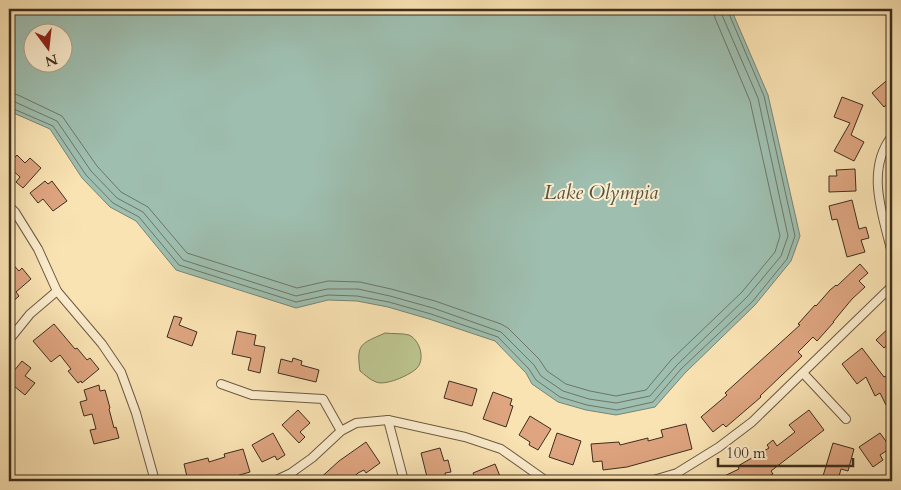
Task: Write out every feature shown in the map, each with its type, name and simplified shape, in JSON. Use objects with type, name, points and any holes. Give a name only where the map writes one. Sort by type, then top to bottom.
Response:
[{"type":"street","points":[[892,136],[886,144],[878,168],[879,199],[892,253]]},
{"type":"street","points":[[9,206],[15,212],[38,249],[57,291],[102,344],[121,372],[136,413],[155,481]]},
{"type":"street","points":[[650,481],[677,472],[719,447],[752,422],[892,286]]},
{"type":"street","points":[[9,340],[30,314],[57,291]]},
{"type":"street","points":[[803,373],[846,419]]},
{"type":"street","points":[[221,384],[252,395],[324,399],[341,432]]},
{"type":"street","points":[[388,420],[404,481]]},
{"type":"street","points":[[274,481],[291,473],[312,458],[341,432],[356,423],[388,420],[465,437],[501,449],[546,480],[551,481]]},
{"type":"green space","points":[[385,333],[406,334],[413,338],[419,346],[421,361],[416,369],[408,375],[396,380],[380,383],[372,380],[360,371],[359,355],[365,342]]},
{"type":"water","name":"Lake Olympia","points":[[9,9],[731,9],[768,95],[800,236],[791,261],[755,305],[685,373],[655,407],[616,415],[586,410],[558,402],[532,384],[526,373],[495,341],[429,319],[388,307],[357,301],[328,300],[296,308],[176,270],[136,221],[110,207],[82,178],[50,129],[9,111]]},
{"type":"building","points":[[892,76],[892,94],[889,97],[892,100],[884,107],[872,93]]},
{"type":"building","points":[[842,97],[863,105],[851,135],[864,142],[854,161],[834,151],[850,123],[834,117]]},
{"type":"building","points":[[17,155],[25,163],[30,158],[41,168],[23,188],[16,182],[20,177],[9,167],[9,164]]},
{"type":"building","points":[[855,169],[856,191],[829,192],[829,176],[837,176],[836,170]]},
{"type":"building","points":[[45,181],[48,184],[52,181],[67,201],[53,211],[43,199],[38,203],[30,193]]},
{"type":"building","points":[[852,200],[859,229],[866,227],[869,238],[861,240],[865,252],[847,257],[837,219],[832,220],[829,206]]},
{"type":"building","points":[[9,260],[19,271],[22,268],[31,279],[16,292],[19,296],[9,305]]},
{"type":"building","points":[[860,264],[868,273],[859,281],[865,287],[852,299],[817,341],[813,337],[798,352],[802,356],[761,397],[726,427],[723,424],[713,432],[701,417],[727,395],[725,393],[800,325],[798,324],[815,305]]},
{"type":"building","points":[[174,316],[182,318],[179,325],[197,332],[192,346],[167,337]]},
{"type":"building","points":[[54,324],[75,349],[77,348],[87,360],[90,358],[99,369],[82,383],[81,381],[78,383],[68,371],[71,369],[60,355],[51,362],[33,341]]},
{"type":"building","points":[[892,325],[892,349],[888,344],[884,348],[876,340]]},
{"type":"building","points":[[237,331],[256,335],[254,345],[265,347],[260,373],[248,370],[251,358],[232,354]]},
{"type":"building","points":[[862,348],[884,377],[892,373],[892,402],[886,405],[880,393],[875,396],[866,377],[857,384],[842,364]]},
{"type":"building","points":[[293,358],[302,361],[301,365],[319,370],[316,382],[278,373],[281,359],[292,362]]},
{"type":"building","points":[[22,361],[31,368],[25,376],[35,383],[25,395],[9,382],[9,377]]},
{"type":"building","points":[[449,381],[477,389],[472,406],[444,398]]},
{"type":"building","points":[[99,385],[100,391],[105,390],[114,428],[116,427],[119,438],[94,444],[90,430],[96,429],[92,414],[84,416],[80,402],[87,400],[84,390]]},
{"type":"building","points":[[493,392],[512,399],[510,405],[513,406],[506,427],[483,419]]},
{"type":"building","points":[[298,410],[310,423],[300,432],[305,437],[299,443],[282,425]]},
{"type":"building","points":[[809,410],[824,430],[771,471],[773,474],[759,481],[714,481],[739,469],[738,466],[769,448],[767,445],[773,440],[777,446],[795,432],[789,425]]},
{"type":"building","points":[[530,416],[551,429],[538,450],[529,445],[530,442],[519,435]]},
{"type":"building","points":[[686,424],[692,449],[627,467],[603,470],[602,461],[593,462],[591,444],[619,442],[620,445],[648,438],[648,441],[663,437],[661,430]]},
{"type":"building","points":[[273,433],[285,455],[277,460],[275,456],[262,462],[252,445]]},
{"type":"building","points":[[557,433],[581,441],[573,465],[549,457]]},
{"type":"building","points":[[880,433],[891,448],[880,455],[883,460],[873,467],[859,447]]},
{"type":"building","points":[[366,442],[380,463],[366,473],[364,470],[358,473],[349,481],[317,481],[339,461]]},
{"type":"building","points":[[833,443],[854,449],[848,471],[841,469],[838,480],[823,476]]},
{"type":"building","points":[[440,448],[444,461],[448,460],[451,472],[445,473],[447,481],[428,481],[421,453]]},
{"type":"building","points":[[243,449],[250,472],[219,481],[188,481],[184,464],[208,458],[209,462],[225,457],[224,454]]},
{"type":"building","points":[[495,464],[502,481],[476,481],[473,473]]}]
